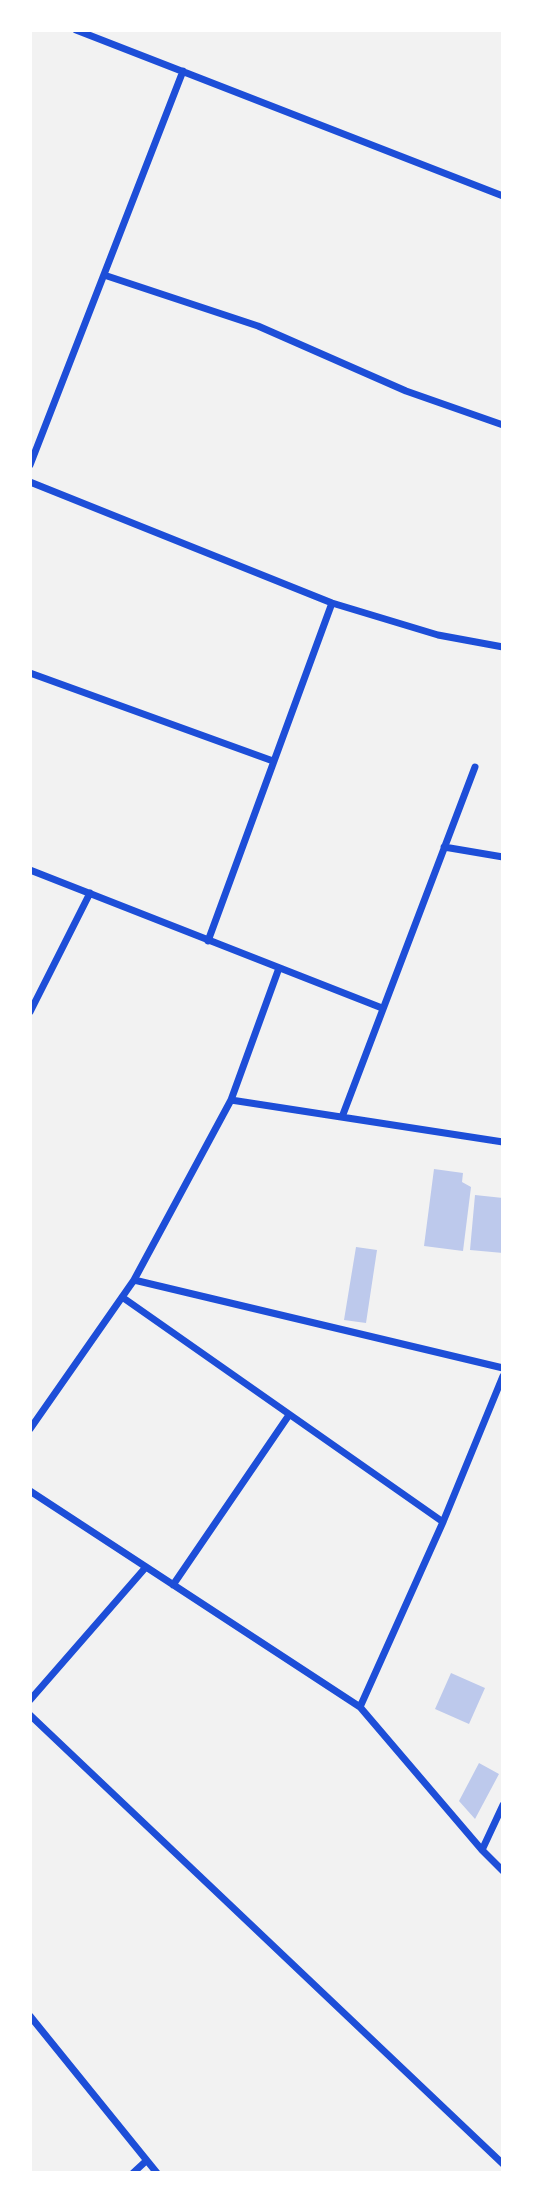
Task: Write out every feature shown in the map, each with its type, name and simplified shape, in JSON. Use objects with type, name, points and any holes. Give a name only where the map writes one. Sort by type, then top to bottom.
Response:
[{"type":"street","points":[[76,30],[503,196]]},
{"type":"street","points":[[30,466],[183,71]]},
{"type":"street","points":[[104,275],[258,326],[417,396],[503,425]]},
{"type":"street","points":[[30,482],[332,603],[438,635],[503,647]]},
{"type":"street","points":[[208,942],[332,603]]},
{"type":"street","points":[[30,673],[273,761]]},
{"type":"street","points":[[342,1117],[475,767]]},
{"type":"street","points":[[444,847],[503,857]]},
{"type":"street","points":[[30,870],[382,1008]]},
{"type":"street","points":[[30,1012],[90,893]]},
{"type":"street","points":[[30,1429],[134,1280],[231,1100],[279,968]]},
{"type":"street","points":[[231,1100],[503,1142]]},
{"type":"street","points":[[134,1280],[503,1368]]},
{"type":"street","points":[[122,1297],[443,1522]]},
{"type":"street","points":[[360,1707],[443,1522],[503,1376]]},
{"type":"street","points":[[173,1585],[289,1415]]},
{"type":"street","points":[[30,1491],[360,1707],[503,1871]]},
{"type":"street","points":[[30,1700],[146,1567]]},
{"type":"street","points":[[30,1715],[503,2164]]},
{"type":"street","points":[[482,1850],[503,1805]]},
{"type":"street","points":[[30,2016],[157,2173]]},
{"type":"street","points":[[133,2173],[146,2161]]},
{"type":"building","points":[[434,1169],[463,1173],[462,1182],[471,1187],[463,1251],[424,1246]]},
{"type":"building","points":[[475,1195],[503,1198],[503,1253],[470,1250]]},
{"type":"building","points":[[356,1247],[377,1250],[366,1323],[344,1320]]},
{"type":"building","points":[[451,1673],[485,1688],[469,1724],[435,1709]]},
{"type":"building","points":[[479,1763],[499,1774],[475,1819],[459,1801]]}]
